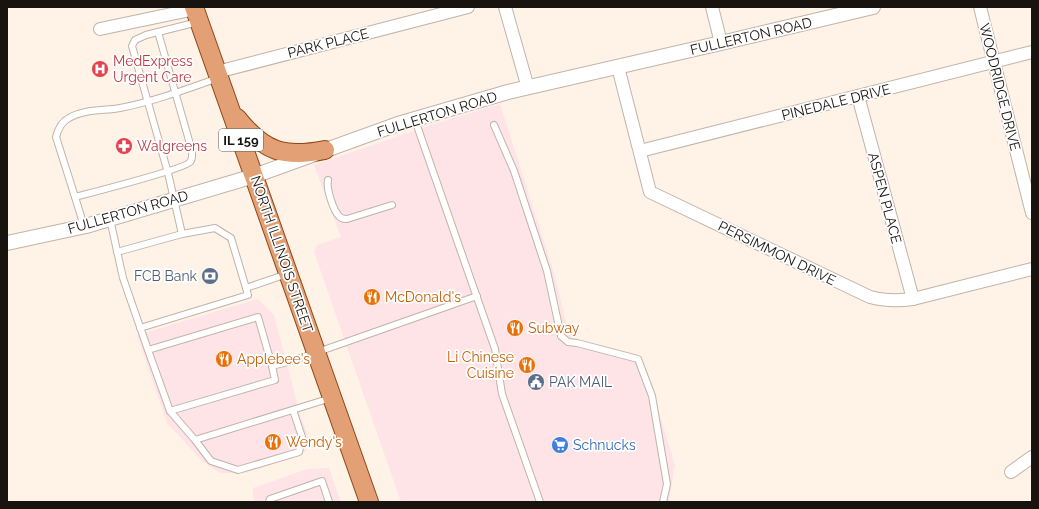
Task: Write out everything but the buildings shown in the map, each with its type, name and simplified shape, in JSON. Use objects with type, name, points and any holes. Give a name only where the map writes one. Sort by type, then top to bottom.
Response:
[{"type":"main road","name":"NORTH ILLINOIS STREET","points":[[196,12],[369,502]]},
{"type":"main road","points":[[230,109],[246,130],[260,142],[273,149],[291,153],[306,154],[325,150]]},
{"type":"street","name":"PARK PLACE","points":[[218,75],[438,11],[468,7]]},
{"type":"street","points":[[505,7],[528,88]]},
{"type":"street","points":[[712,7],[721,44]]},
{"type":"street","name":"FULLERTON ROAD","points":[[7,244],[84,226],[254,176],[325,150],[486,98],[721,44],[873,7]]},
{"type":"street","name":"WOODRIDGE DRIVE","points":[[980,7],[1032,213]]},
{"type":"street","points":[[100,29],[196,12]]},
{"type":"street","name":"PINEDALE DRIVE","points":[[640,151],[1032,52]]},
{"type":"street","name":"PERSIMMON DRIVE","points":[[618,67],[650,192],[870,297],[882,300],[896,302],[913,299],[1032,269]]},
{"type":"street","name":"ASPEN PLACE","points":[[858,96],[913,299]]},
{"type":"street","points":[[1011,472],[1032,457]]},
{"type":"lane","points":[[182,234],[167,171],[132,46],[134,40],[158,32],[196,12]]},
{"type":"lane","points":[[75,197],[186,166],[190,162],[192,151],[158,32]]},
{"type":"lane","points":[[84,226],[56,137],[58,128],[68,118],[76,115],[93,111],[121,108],[175,93],[218,75]]},
{"type":"lane","points":[[415,120],[495,348],[502,394],[540,502]]},
{"type":"lane","points":[[494,124],[514,171],[547,271],[561,336],[568,342],[638,359],[652,396],[667,484],[663,502]]},
{"type":"lane","points":[[328,180],[328,189],[334,208],[338,216],[342,219],[347,219],[392,205]]},
{"type":"lane","points":[[110,218],[123,278],[170,411],[195,440],[211,462],[238,470],[298,452],[302,437],[293,410]]},
{"type":"lane","points":[[117,252],[182,234],[215,228],[231,238],[248,295],[140,328]]},
{"type":"lane","points":[[246,288],[288,273]]},
{"type":"lane","points":[[272,366],[476,296]]},
{"type":"lane","points":[[148,350],[258,317],[275,380],[170,411]]},
{"type":"lane","points":[[195,440],[332,398]]},
{"type":"lane","points":[[269,502],[270,499],[322,481],[329,502]]},
{"type":"shaded area","points":[[500,104],[554,273],[569,334],[576,339],[636,354],[643,361],[675,465],[669,502],[401,502],[314,252],[317,245],[341,237],[314,165],[434,124]]},
{"type":"shaded area","points":[[258,299],[274,315],[300,414],[308,436],[308,443],[306,451],[297,457],[245,473],[220,473],[202,461],[167,423],[137,335]]},
{"type":"shaded area","points":[[329,468],[341,502],[255,502],[253,497],[253,488],[307,469]]},
{"type":"place","name":"MedExpress Urgent Care","points":[[100,69]]},
{"type":"place","name":"Walgreens","points":[[124,146]]},
{"type":"place","name":"FCB Bank","points":[[210,276]]},
{"type":"place","name":"McDonald's","points":[[372,297]]},
{"type":"place","name":"Subway","points":[[515,328]]},
{"type":"place","name":"Applebee's","points":[[224,359]]},
{"type":"place","name":"Li Chinese Cuisine","points":[[527,365]]},
{"type":"place","name":"PAK MAIL","points":[[536,382]]},
{"type":"place","name":"Wendy's","points":[[273,442]]},
{"type":"place","name":"Schnucks","points":[[560,445]]}]
